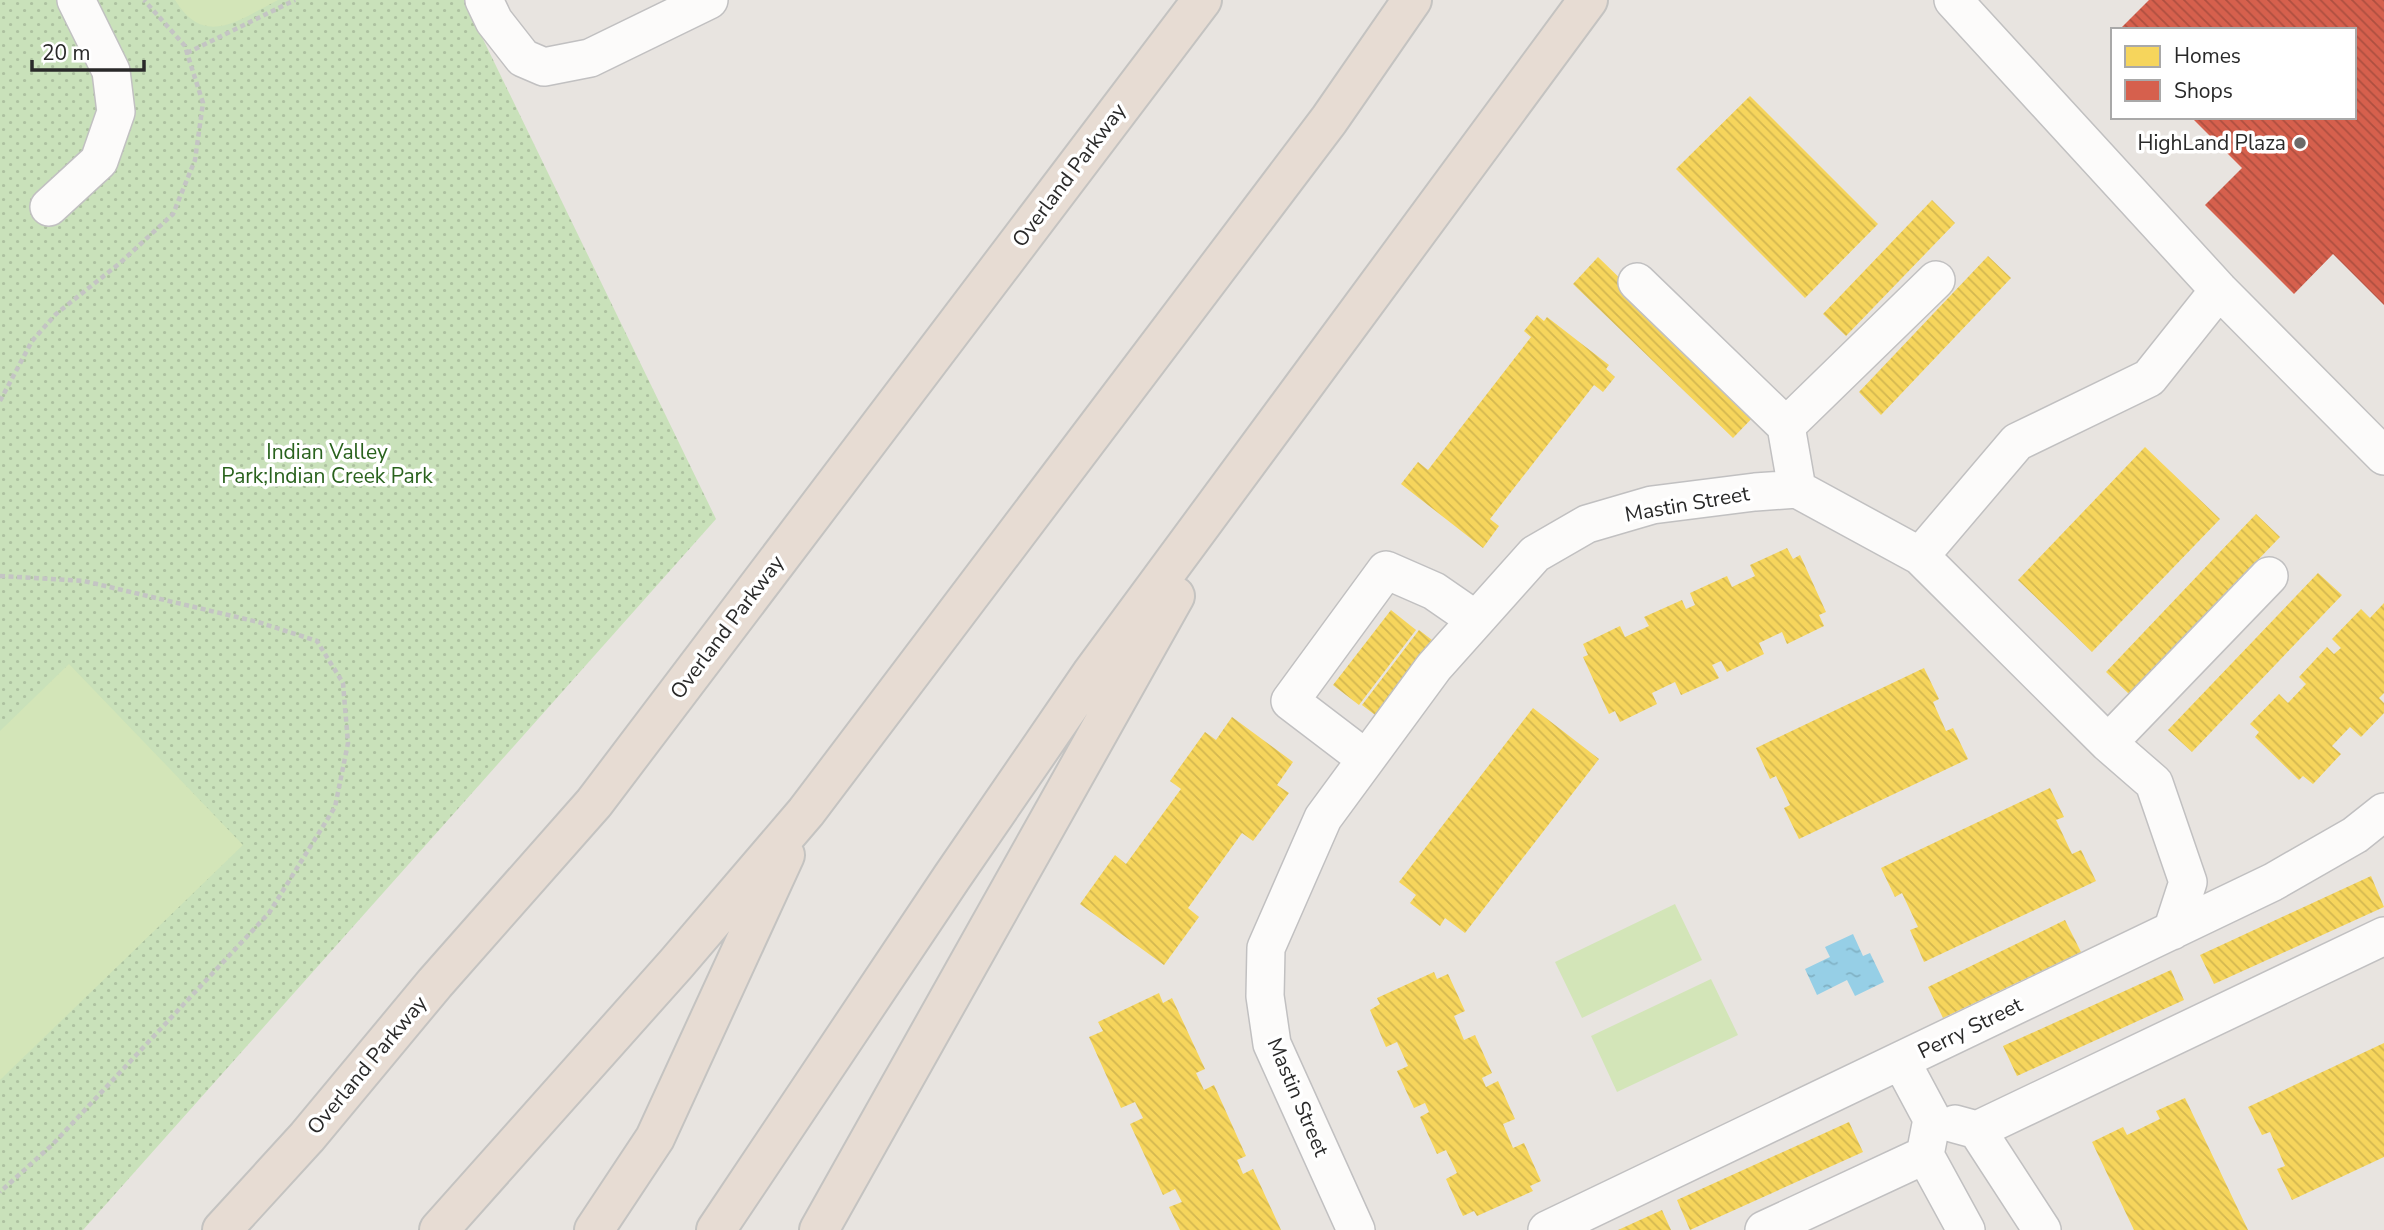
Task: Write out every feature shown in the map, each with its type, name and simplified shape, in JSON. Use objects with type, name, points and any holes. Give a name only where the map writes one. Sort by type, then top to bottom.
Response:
[{"type":"highway","name":"Overland Parkway","points":[[222,1230],[307,1137],[435,983],[594,803],[1202,0]]},
{"type":"highway","points":[[439,1230],[676,964],[806,812],[1329,120],[1412,0]]},
{"type":"highway","points":[[716,1230],[951,877],[1092,673],[1588,0]]},
{"type":"highway","points":[[819,1230],[1255,453]]},
{"type":"highway","points":[[594,1230],[655,1138],[806,812]]},
{"type":"street","points":[[49,207],[99,161],[116,112],[111,71],[76,0]]},
{"type":"street","points":[[484,0],[494,21],[523,58],[544,66],[590,58],[709,0]]},
{"type":"street","points":[[1953,0],[2219,290],[2384,456]]},
{"type":"street","points":[[1786,426],[1936,280]]},
{"type":"street","points":[[1637,282],[1786,426],[1797,489],[1920,556],[2108,743],[2154,783],[2188,881],[2172,931]]},
{"type":"street","points":[[1920,556],[2017,442],[2149,378],[2219,290]]},
{"type":"street","name":"Mastin Street","points":[[1356,1230],[1272,1045],[1265,984],[1266,948],[1324,818],[1434,667],[1535,554],[1587,524],[1652,505],[1797,489]]},
{"type":"street","points":[[1366,759],[1290,701],[1386,570],[1434,591],[1476,620]]},
{"type":"street","points":[[2108,743],[2269,576]]},
{"type":"street","name":"Perry Street","points":[[1547,1230],[2273,882],[2382,817]]},
{"type":"street","points":[[1933,1119],[1977,1130],[2384,936]]},
{"type":"street","points":[[1901,1061],[1933,1119],[1925,1155],[1940,1187],[1966,1230]]},
{"type":"street","points":[[1977,1130],[2042,1230]]},
{"type":"street","points":[[1764,1230],[1925,1155]]},
{"type":"path","points":[[0,401],[32,341],[55,314],[120,263],[173,214],[195,160],[203,103],[185,46],[144,0]]},
{"type":"path","points":[[187,53],[295,0]]},
{"type":"path","points":[[0,576],[84,581],[258,622],[317,641],[343,683],[348,743],[335,807],[269,913],[53,1144],[0,1192]]},
{"type":"green space","name":"Indian Valley Park;Indian Creek Park","points":[[0,0],[464,0],[716,519],[83,1230],[0,1230]]},
{"type":"green space","points":[[175,0],[278,0],[237,21],[211,27],[186,15]]},
{"type":"green space","points":[[69,664],[243,845],[0,1080],[0,731]]},
{"type":"green space","points":[[1675,904],[1702,960],[1582,1018],[1555,962]]},
{"type":"green space","points":[[1711,979],[1738,1035],[1617,1092],[1591,1036]]},
{"type":"water","points":[[1853,934],[1863,956],[1870,953],[1884,982],[1855,996],[1847,980],[1817,995],[1805,969],[1830,957],[1825,947]]},
{"type":"building: Homes","points":[[1750,96],[1878,224],[1805,298],[1676,169]]},
{"type":"building: Homes","points":[[1932,200],[1955,223],[1846,336],[1823,314]]},
{"type":"building: Homes","points":[[1988,256],[2011,278],[1881,415],[1859,392]]},
{"type":"building: Homes","points":[[1598,257],[1758,412],[1733,438],[1573,284]]},
{"type":"building: Homes","points":[[1537,315],[1544,321],[1547,317],[1609,365],[1606,369],[1615,377],[1603,392],[1594,385],[1490,519],[1499,526],[1483,548],[1401,484],[1418,462],[1428,470],[1531,337],[1524,331]]},
{"type":"building: Homes","points":[[2145,447],[2220,519],[2092,652],[2018,580]]},
{"type":"building: Homes","points":[[2256,514],[2280,537],[2129,694],[2106,672]]},
{"type":"building: Homes","points":[[1787,548],[1793,559],[1800,555],[1826,612],[1819,615],[1824,626],[1787,644],[1782,632],[1759,643],[1764,654],[1727,672],[1721,661],[1712,665],[1719,678],[1681,695],[1675,682],[1652,693],[1657,704],[1620,722],[1615,711],[1609,714],[1583,657],[1588,655],[1583,644],[1620,626],[1625,637],[1649,626],[1644,617],[1682,600],[1686,609],[1695,605],[1690,593],[1727,576],[1732,587],[1755,576],[1750,565]]},
{"type":"building: Homes","points":[[2318,573],[2342,595],[2192,752],[2168,730]]},
{"type":"building: Homes","points":[[2384,603],[2384,693],[2379,698],[2384,703],[2384,713],[2361,737],[2350,727],[2332,746],[2341,754],[2313,784],[2303,776],[2299,780],[2255,737],[2259,732],[2250,724],[2279,694],[2288,703],[2306,684],[2299,677],[2327,647],[2334,654],[2341,648],[2332,639],[2361,609],[2370,618]]},
{"type":"building: Homes","points":[[1391,610],[1416,630],[1359,705],[1333,685]]},
{"type":"building: Homes","points":[[1419,630],[1445,650],[1387,724],[1362,705]]},
{"type":"building: Homes","points":[[1924,668],[1939,699],[1933,702],[1946,731],[1953,728],[1968,759],[1799,839],[1784,808],[1790,805],[1776,776],[1770,779],[1756,748]]},
{"type":"building: Homes","points":[[1533,708],[1599,759],[1465,933],[1445,918],[1440,926],[1410,903],[1416,895],[1399,882]]},
{"type":"building: Homes","points":[[1232,717],[1293,762],[1277,785],[1289,793],[1253,841],[1242,833],[1188,908],[1199,917],[1164,965],[1080,904],[1115,855],[1126,864],[1181,789],[1170,781],[1205,732],[1216,740]]},
{"type":"building: Homes","points":[[2050,788],[2064,817],[2056,820],[2072,854],[2081,850],[2096,881],[1924,962],[1910,930],[1918,927],[1902,893],[1895,897],[1881,868]]},
{"type":"building: Homes","points":[[2371,876],[2384,907],[2214,984],[2200,955]]},
{"type":"building: Homes","points":[[2065,920],[2081,952],[1943,1018],[1928,987]]},
{"type":"building: Homes","points":[[2171,970],[2184,1000],[2017,1076],[2003,1046]]},
{"type":"building: Homes","points":[[1434,972],[1437,979],[1448,974],[1465,1011],[1454,1016],[1464,1040],[1475,1035],[1492,1073],[1482,1078],[1486,1087],[1498,1081],[1515,1119],[1503,1124],[1513,1148],[1524,1143],[1541,1181],[1530,1186],[1533,1191],[1477,1216],[1474,1211],[1463,1216],[1446,1179],[1457,1173],[1446,1150],[1437,1154],[1420,1117],[1429,1112],[1425,1103],[1414,1108],[1397,1071],[1408,1066],[1397,1042],[1386,1047],[1370,1010],[1380,1004],[1377,998]]},
{"type":"building: Homes","points":[[1159,993],[1163,1003],[1172,998],[1205,1069],[1196,1073],[1204,1090],[1214,1085],[1246,1156],[1237,1160],[1243,1174],[1253,1169],[1281,1230],[1180,1230],[1169,1207],[1182,1202],[1175,1189],[1163,1195],[1130,1124],[1143,1118],[1135,1102],[1121,1108],[1089,1037],[1103,1031],[1098,1022]]},
{"type":"building: Homes","points":[[2384,1043],[2384,1157],[2292,1200],[2277,1169],[2285,1166],[2270,1132],[2262,1135],[2248,1107]]},
{"type":"building: Homes","points":[[2185,1098],[2248,1230],[2134,1230],[2092,1142],[2123,1127],[2127,1135],[2160,1119],[2156,1111]]},
{"type":"building: Homes","points":[[1849,1122],[1863,1152],[1690,1230],[1677,1200]]},
{"type":"building: Homes","points":[[1662,1210],[1671,1230],[1618,1230]]},
{"type":"building: Shops","name":"HighLand Plaza","points":[[2149,0],[2384,0],[2384,305],[2333,254],[2294,294],[2205,205],[2242,168],[2193,119],[2356,119],[2356,28],[2121,28]]},
{"type":"place","name":"HighLand Plaza","points":[[2300,143]]}]
